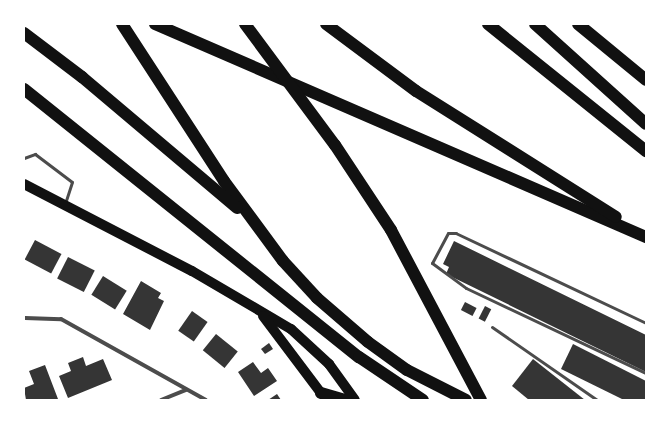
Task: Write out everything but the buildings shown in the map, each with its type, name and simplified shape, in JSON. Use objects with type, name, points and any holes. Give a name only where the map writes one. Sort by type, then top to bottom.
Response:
[{"type":"highway","points":[[122,24],[252,222],[317,298],[368,342],[407,370],[466,400]]},
{"type":"highway","points":[[245,24],[335,145],[391,230],[481,400]]},
{"type":"highway","points":[[326,24],[416,91],[646,237]]},
{"type":"highway","points":[[488,24],[646,151]]},
{"type":"highway","points":[[535,24],[646,124]]},
{"type":"highway","points":[[578,24],[646,80]]},
{"type":"highway","points":[[160,26],[646,237]]},
{"type":"highway","points":[[24,33],[143,127],[252,222]]},
{"type":"highway","points":[[24,89],[360,357],[423,400]]},
{"type":"highway","points":[[321,393],[346,400]]},
{"type":"main road","points":[[24,184],[65,204],[291,329],[317,352],[355,400]]},
{"type":"main road","points":[[258,310],[293,352],[321,393]]},
{"type":"street","points":[[25,318],[61,319],[149,365],[166,380],[206,400]]},
{"type":"street","points":[[161,400],[186,390]]},
{"type":"lane","points":[[24,158],[35,154],[72,182],[65,204]]},
{"type":"lane","points":[[646,324],[456,233],[448,233],[432,263],[466,288],[646,372]]},
{"type":"lane","points":[[492,327],[597,400]]}]
